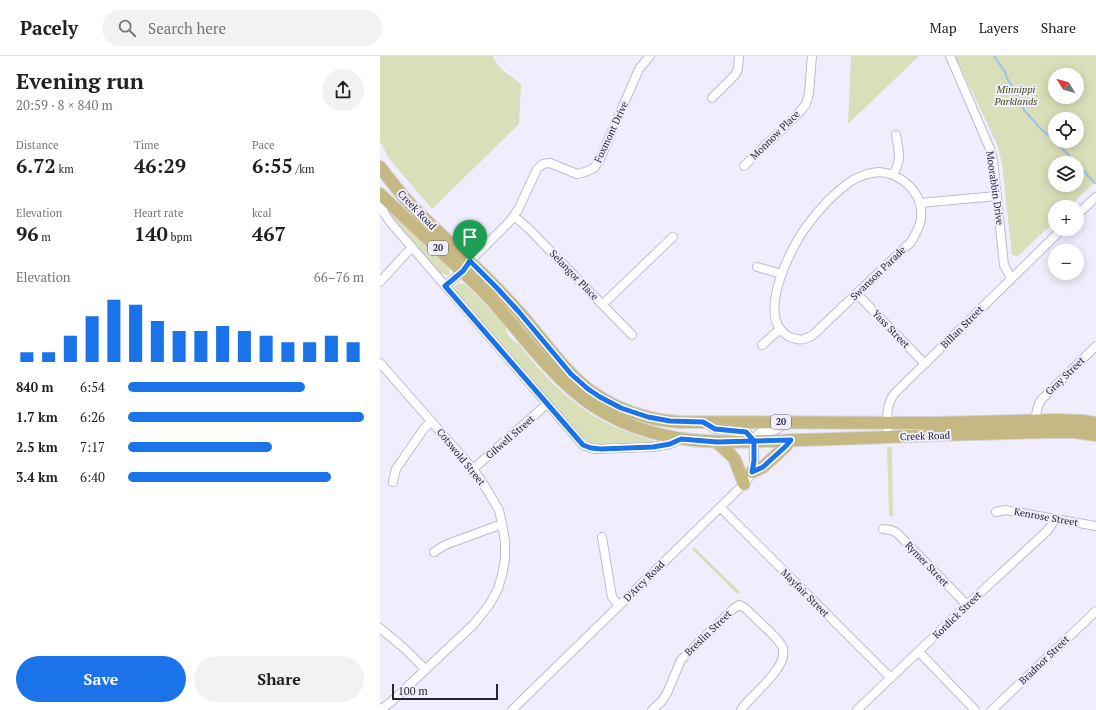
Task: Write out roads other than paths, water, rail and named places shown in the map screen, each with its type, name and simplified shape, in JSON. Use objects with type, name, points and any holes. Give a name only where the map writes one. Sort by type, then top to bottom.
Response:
[{"type":"main road","name":"Creek Road","points":[[380,167],[396,188],[466,266],[492,300],[552,370],[575,393],[595,407],[623,422],[655,433],[681,439],[717,442],[888,437],[1035,426],[1058,420],[1096,423]]},
{"type":"main road","name":"Creek Road","points":[[380,194],[466,266],[497,288],[571,374],[593,393],[614,405],[638,415],[664,420],[703,422],[959,422],[1035,426],[1063,432],[1096,435]]},
{"type":"main road","points":[[752,472],[763,467],[791,440]]},
{"type":"main road","points":[[717,442],[735,460],[744,484]]},
{"type":"street","name":"Foxmont Drive","points":[[445,286],[506,226],[514,216],[537,169],[543,164],[550,163],[577,174],[594,168],[600,159],[640,69],[650,56]]},
{"type":"street","points":[[712,98],[735,76],[738,69],[739,56]]},
{"type":"street","name":"Monnow Place","points":[[744,166],[798,114],[806,104],[809,93],[812,56]]},
{"type":"street","name":"Moorabbin Drive","points":[[950,56],[990,148],[993,160],[1004,265],[1011,278]]},
{"type":"street","points":[[894,175],[899,165],[900,156],[896,135]]},
{"type":"street","points":[[762,345],[780,329],[775,320],[775,301],[782,274],[789,257],[805,228],[817,213],[840,190],[854,180],[867,173],[879,172],[894,175],[905,182],[914,192],[920,203],[997,196]]},
{"type":"street","points":[[1084,208],[1096,197]]},
{"type":"street","name":"Creek Road","points":[[380,200],[384,213],[390,222],[580,443],[587,447],[601,449],[653,447],[663,446],[681,439]]},
{"type":"street","name":"Swanson Parade","points":[[780,329],[788,336],[797,340],[807,339],[813,336],[911,242],[918,231],[921,220],[920,203]]},
{"type":"street","name":"Selangor Place","points":[[514,216],[528,228],[632,335]]},
{"type":"street","name":"Billan Street","points":[[888,437],[888,407],[892,396],[1055,236]]},
{"type":"street","points":[[603,304],[673,237]]},
{"type":"street","points":[[380,282],[412,247]]},
{"type":"street","points":[[757,267],[782,274]]},
{"type":"street","name":"Yass Street","points":[[857,294],[925,364]]},
{"type":"street","name":"Gray Street","points":[[1035,426],[1038,405],[1041,400],[1096,346]]},
{"type":"street","name":"Cotswold Street","points":[[380,363],[481,480],[499,510],[505,541],[505,559],[502,575],[498,589],[489,605],[474,624],[426,670],[380,710]]},
{"type":"street","name":"Gilwell Street","points":[[473,469],[547,404]]},
{"type":"street","points":[[393,482],[396,469],[422,430],[431,421]]},
{"type":"street","name":"Creek Road","points":[[703,422],[715,429],[744,432],[754,441]]},
{"type":"street","points":[[754,441],[759,433],[776,430],[784,422]]},
{"type":"street","name":"D'Arcy Road","points":[[512,710],[744,484],[752,472],[754,461],[754,441]]},
{"type":"street","name":"Mayfair Street","points":[[720,507],[891,678]]},
{"type":"street","name":"Kenrose Street","points":[[996,512],[1005,510],[1096,526]]},
{"type":"street","name":"Kordick Street","points":[[857,710],[1047,531],[1052,524],[1053,518]]},
{"type":"street","points":[[434,552],[445,545],[502,524]]},
{"type":"street","name":"Rymer Street","points":[[883,529],[891,530],[897,533],[967,605]]},
{"type":"street","points":[[602,537],[612,597],[619,606]]},
{"type":"street","name":"Breslin Street","points":[[652,710],[662,701],[667,693],[681,660],[732,609],[739,605],[746,608],[781,643],[784,651],[781,663],[773,676],[741,710]]},
{"type":"street","name":"Bradnor Street","points":[[992,710],[1096,611]]},
{"type":"street","points":[[380,628],[405,649],[426,670]]},
{"type":"street","points":[[919,652],[974,710]]},
{"type":"waterway","points":[[994,56],[1005,72],[1024,110],[1040,128],[1069,156]]},
{"type":"waterway","points":[[1084,171],[1095,183]]},
{"type":"park label","name":"Minnippi Parklands","points":[[1016,94]]}]
